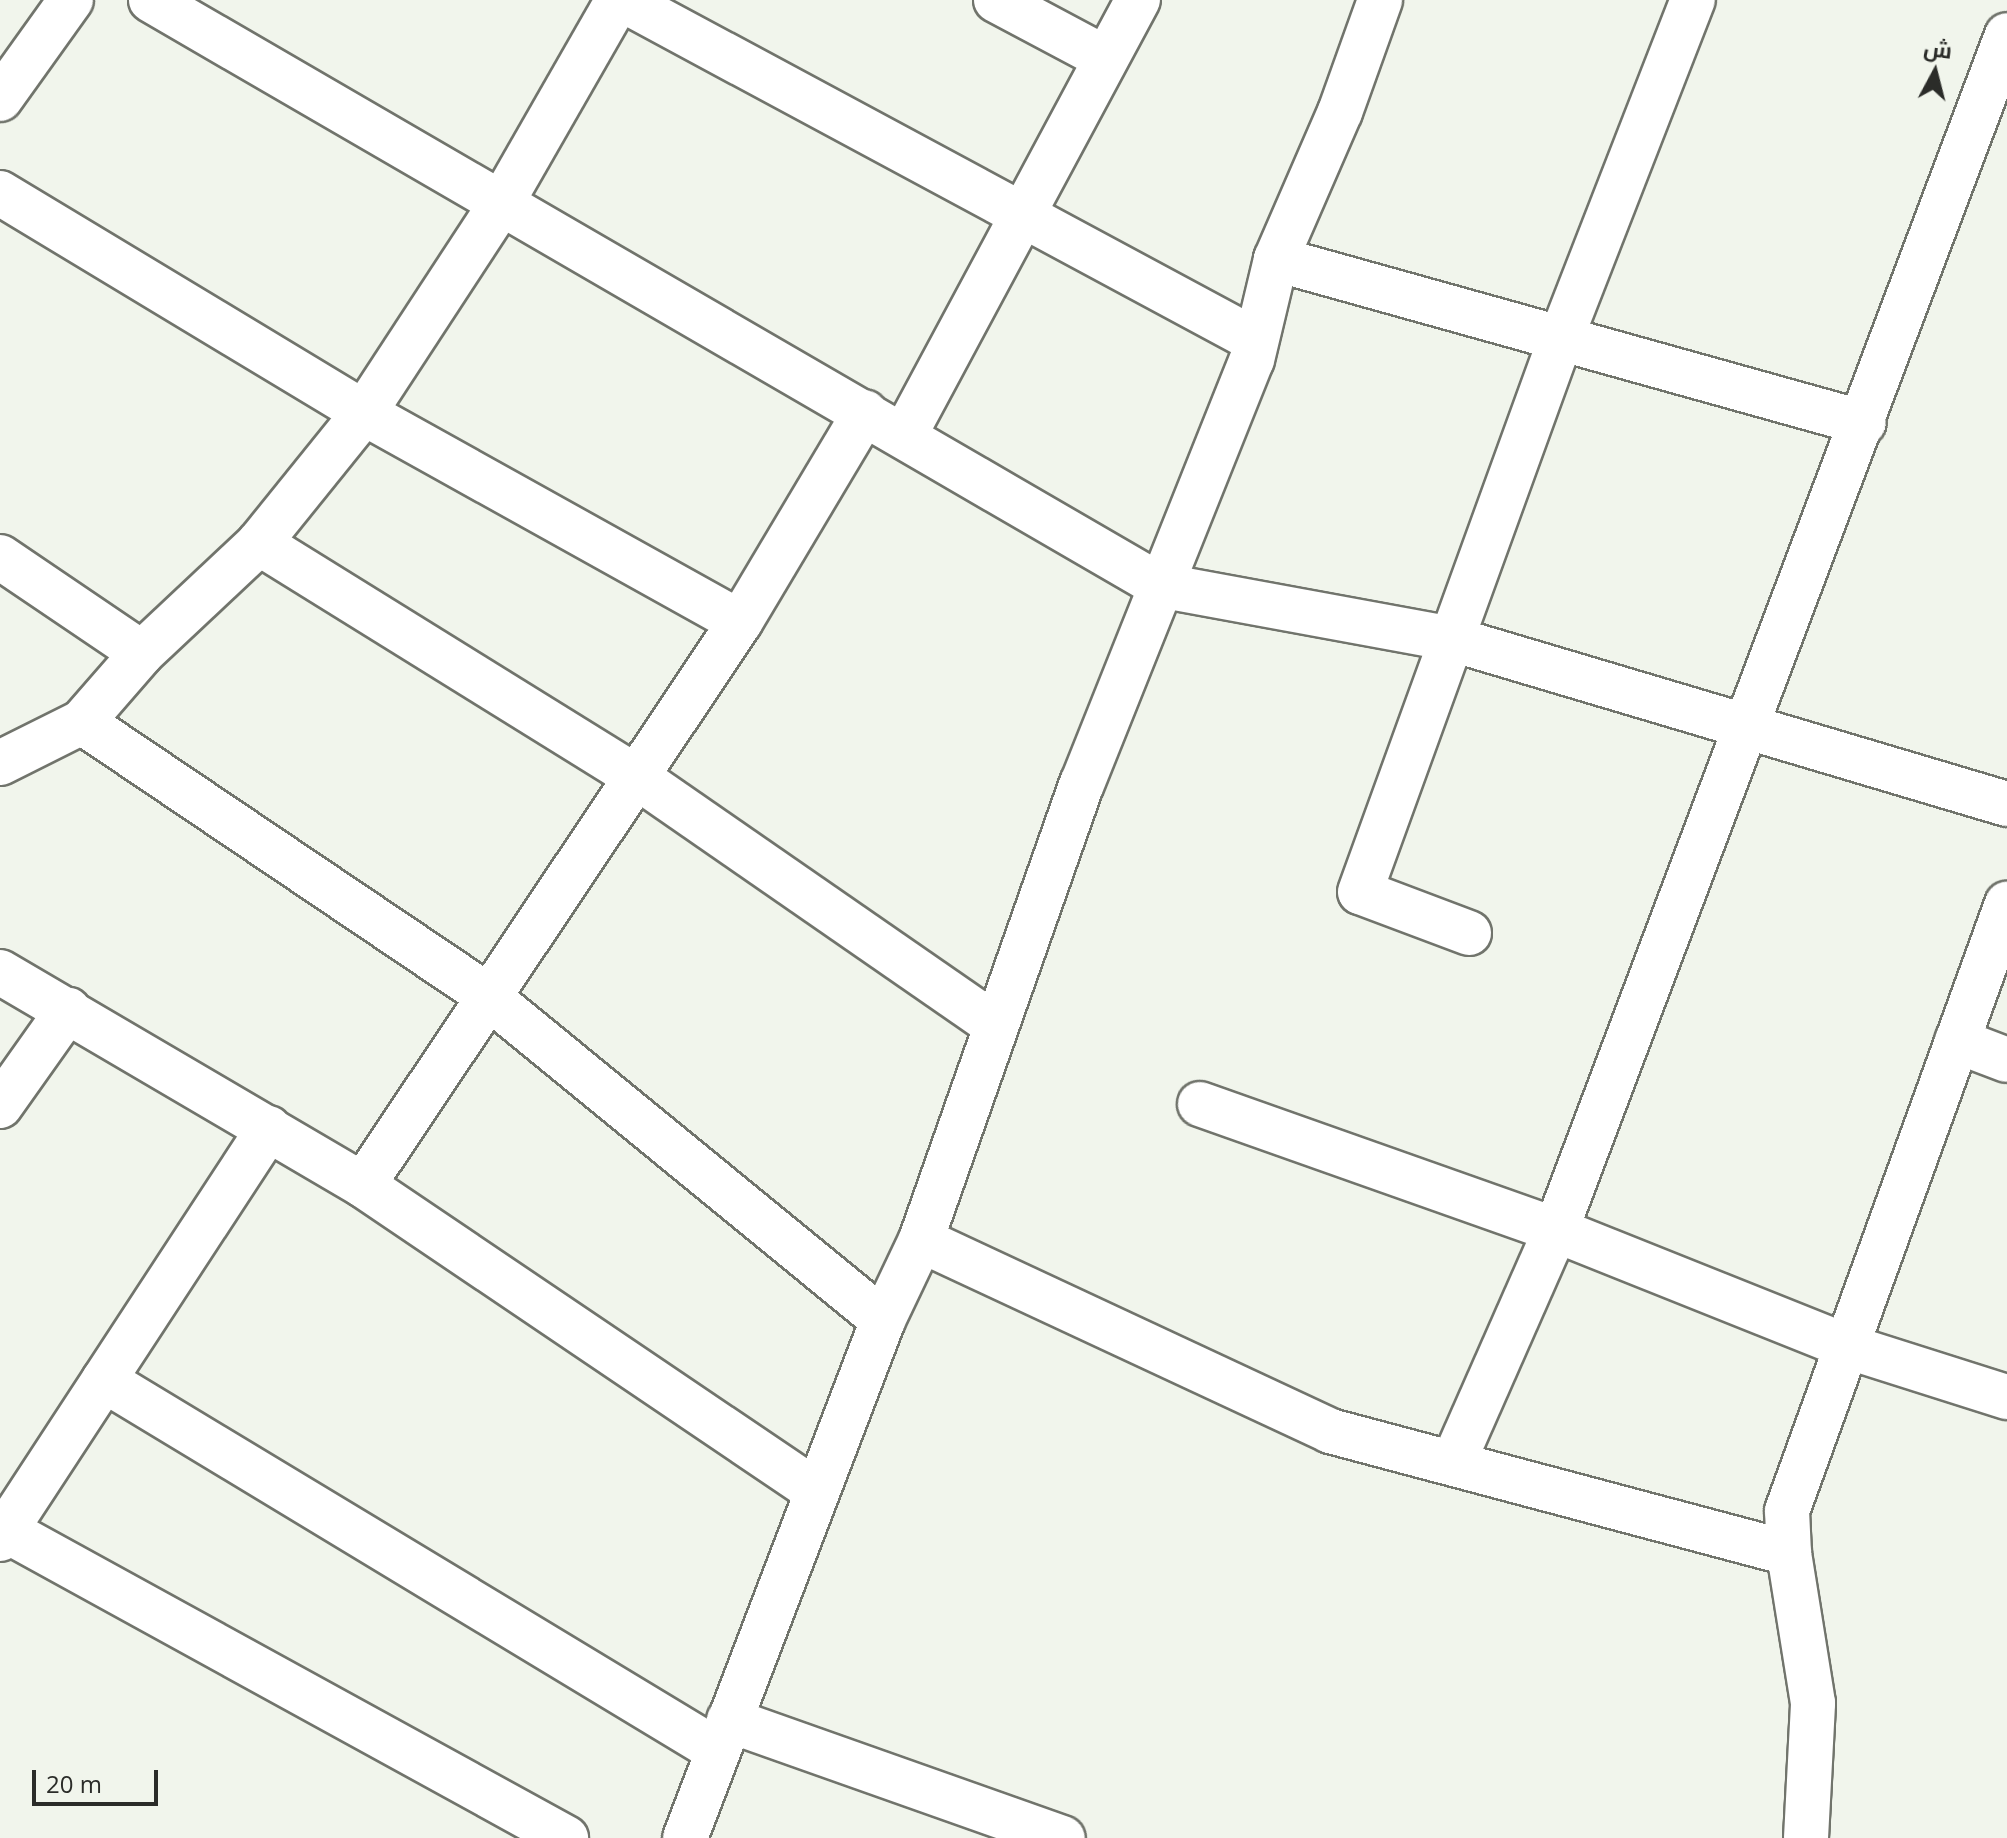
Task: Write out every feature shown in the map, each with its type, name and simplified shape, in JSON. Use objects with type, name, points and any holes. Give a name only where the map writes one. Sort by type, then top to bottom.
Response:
[{"type":"street","points":[[0,99],[71,0]]},
{"type":"street","points":[[151,0],[1159,585],[1452,639],[1748,724],[2007,804]]},
{"type":"street","points":[[0,763],[82,722],[142,653],[259,543],[364,413],[501,204],[620,0],[1025,214],[1255,340]]},
{"type":"street","points":[[996,0],[1103,57]]},
{"type":"street","points":[[904,436],[1025,214],[1103,57],[1138,0]]},
{"type":"street","points":[[685,1838],[883,1320],[921,1240],[995,1025],[1159,585],[1255,340],[1276,259],[1340,112],[1380,0]]},
{"type":"street","points":[[1469,933],[1360,892],[1561,338],[1693,0]]},
{"type":"street","points":[[1453,1463],[1556,1230],[1864,423],[2007,35]]},
{"type":"street","points":[[0,193],[364,413],[740,622]]},
{"type":"street","points":[[1276,259],[1864,423]]},
{"type":"street","points":[[363,1185],[486,995],[740,622],[865,412]]},
{"type":"street","points":[[259,543],[637,777],[995,1025]]},
{"type":"street","points":[[0,557],[142,653]]},
{"type":"street","points":[[82,722],[486,995],[883,1320]]},
{"type":"street","points":[[1806,1838],[1813,1703],[1789,1553],[1787,1511],[1849,1347],[2007,904]]},
{"type":"street","points":[[0,972],[363,1185],[816,1491]]},
{"type":"street","points":[[0,1106],[68,1010]]},
{"type":"street","points":[[1957,1041],[2007,1060]]},
{"type":"street","points":[[1200,1104],[1556,1230],[1849,1347],[2007,1397]]},
{"type":"street","points":[[269,1128],[2,1532],[566,1838]]},
{"type":"street","points":[[921,1240],[1330,1431],[1789,1553]]},
{"type":"street","points":[[104,1380],[724,1736],[1063,1838]]}]
